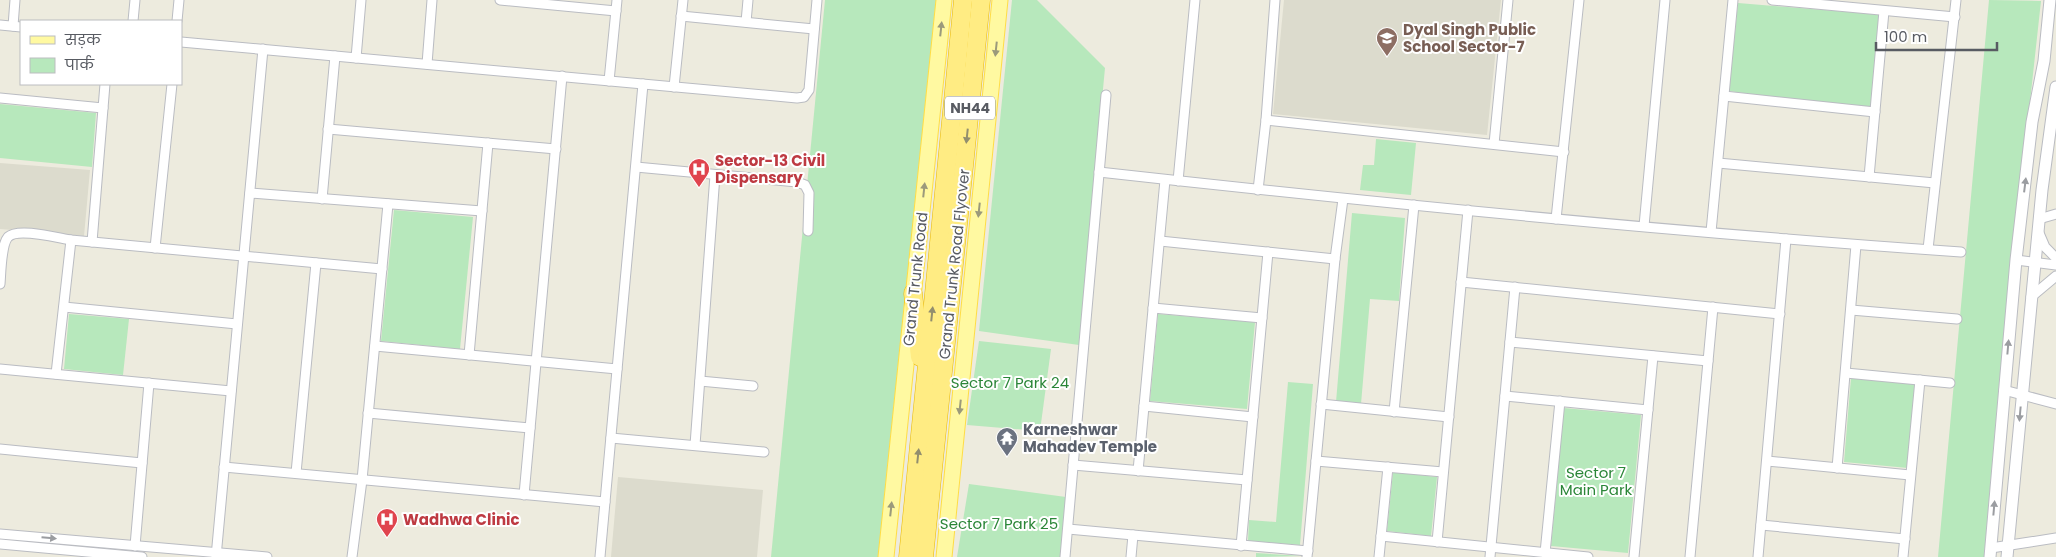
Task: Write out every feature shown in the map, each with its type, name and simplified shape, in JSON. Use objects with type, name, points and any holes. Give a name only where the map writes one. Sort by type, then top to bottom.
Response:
[{"type":"highway","name":"Grand Trunk Road Flyover","points":[[924,397],[964,0]]},
{"type":"highway","name":"Grand Trunk Road Flyover","points":[[924,557],[981,0]]},
{"type":"highway","points":[[913,293],[924,397]]},
{"type":"highway","name":"NH44","points":[[908,557],[924,397]]},
{"type":"main road","name":"Grand Trunk Road","points":[[886,557],[944,0]]},
{"type":"main road","points":[[944,557],[1000,0]]},
{"type":"street","points":[[0,25],[17,27],[15,0]]},
{"type":"street","points":[[133,20],[135,0]]},
{"type":"street","points":[[178,20],[179,0]]},
{"type":"street","points":[[356,58],[361,0]]},
{"type":"street","points":[[427,64],[432,0]]},
{"type":"street","points":[[500,0],[570,3],[616,12]]},
{"type":"street","points":[[610,81],[617,0]]},
{"type":"street","points":[[674,86],[683,0]]},
{"type":"street","points":[[746,22],[748,0]]},
{"type":"street","points":[[182,42],[804,98],[809,90],[817,0]]},
{"type":"street","points":[[1178,181],[1195,0]]},
{"type":"street","points":[[1258,190],[1266,120],[1275,0]]},
{"type":"street","points":[[1494,144],[1508,0]]},
{"type":"street","points":[[1556,219],[1579,0]]},
{"type":"street","points":[[1644,226],[1665,0]]},
{"type":"street","points":[[1711,232],[1733,0]]},
{"type":"street","points":[[1772,0],[1954,17]]},
{"type":"street","points":[[1928,250],[1956,0]]},
{"type":"street","points":[[2050,0],[2044,61],[2032,122],[2016,260],[1990,552],[2008,545],[2056,538]]},
{"type":"street","points":[[1869,177],[1884,11]]},
{"type":"street","points":[[681,16],[814,29]]},
{"type":"street","points":[[216,555],[263,49]]},
{"type":"street","points":[[322,199],[335,56]]},
{"type":"street","points":[[524,495],[562,76]]},
{"type":"street","points":[[600,557],[643,84]]},
{"type":"street","points":[[92,242],[105,85]]},
{"type":"street","points":[[155,248],[172,85]]},
{"type":"street","points":[[2007,557],[2034,263],[2056,87]]},
{"type":"street","points":[[1065,557],[1106,96]]},
{"type":"street","points":[[1724,96],[1875,112]]},
{"type":"street","points":[[0,98],[103,108]]},
{"type":"street","points":[[1266,120],[1564,152]]},
{"type":"street","points":[[328,129],[556,149]]},
{"type":"street","points":[[469,355],[488,143]]},
{"type":"street","points":[[1718,162],[1935,183]]},
{"type":"street","points":[[636,167],[797,182],[805,185],[809,193],[808,231]]},
{"type":"street","points":[[1099,172],[1343,199],[1556,219],[1856,245],[1961,252]]},
{"type":"street","points":[[695,445],[715,174]]},
{"type":"street","points":[[1138,471],[1165,180]]},
{"type":"street","points":[[250,194],[482,211]]},
{"type":"street","points":[[1068,529],[1308,554],[1320,404],[1343,199]]},
{"type":"street","points":[[352,557],[362,480],[388,204]]},
{"type":"street","points":[[1394,412],[1414,205]]},
{"type":"street","points":[[1437,542],[1468,210]]},
{"type":"street","points":[[2038,225],[2056,214]]},
{"type":"street","points":[[2038,225],[2045,247],[2056,258]]},
{"type":"street","points":[[0,284],[4,247],[8,237],[15,233],[382,269]]},
{"type":"street","points":[[1758,557],[1786,238]]},
{"type":"street","points":[[56,374],[71,240]]},
{"type":"street","points":[[1160,241],[1335,259]]},
{"type":"street","points":[[1837,468],[1856,245]]},
{"type":"street","points":[[1241,546],[1268,252]]},
{"type":"street","points":[[2016,260],[2056,265]]},
{"type":"street","points":[[296,473],[316,263]]},
{"type":"street","points":[[2031,297],[2056,276]]},
{"type":"street","points":[[1461,282],[1780,314]]},
{"type":"street","points":[[1491,552],[1515,287]]},
{"type":"street","points":[[64,307],[238,324]]},
{"type":"street","points":[[1690,557],[1713,307]]},
{"type":"street","points":[[1153,308],[1262,318]]},
{"type":"street","points":[[1851,310],[1957,319]]},
{"type":"street","points":[[1510,342],[1708,361]]},
{"type":"street","points":[[374,346],[617,369]]},
{"type":"street","points":[[1634,557],[1653,356]]},
{"type":"street","points":[[0,369],[231,391]]},
{"type":"street","points":[[1846,373],[1950,383]]},
{"type":"street","points":[[1903,557],[1920,380]]},
{"type":"street","points":[[700,381],[753,386]]},
{"type":"street","points":[[135,546],[149,383]]},
{"type":"street","points":[[2004,390],[2056,404]]},
{"type":"street","points":[[1505,396],[1648,410]]},
{"type":"street","points":[[1545,553],[1560,401]]},
{"type":"street","points":[[1320,404],[1448,417]]},
{"type":"street","points":[[1144,406],[1253,417]]},
{"type":"street","points":[[368,413],[530,428]]},
{"type":"street","points":[[611,438],[764,452]]},
{"type":"street","points":[[0,449],[142,463]]},
{"type":"street","points":[[1316,461],[1443,472]]},
{"type":"street","points":[[1767,461],[1910,475]]},
{"type":"street","points":[[1073,465],[1247,480]]},
{"type":"street","points":[[224,467],[605,502]]},
{"type":"street","points":[[1379,557],[1388,467]]},
{"type":"street","points":[[1761,525],[1905,539]]},
{"type":"street","points":[[0,534],[216,555],[267,557]]},
{"type":"street","points":[[1131,557],[1133,535]]},
{"type":"street","points":[[1381,536],[1437,542],[1491,552],[1545,553],[1588,557]]},
{"type":"street","points":[[0,544],[142,557]]},
{"type":"shaded area","name":"Dyal Singh Public School Sector-7","points":[[1284,0],[1501,0],[1487,135],[1273,114]]},
{"type":"shaded area","points":[[0,163],[90,170],[84,236],[0,229]]},
{"type":"shaded area","points":[[618,477],[763,490],[757,557],[611,557]]},
{"type":"green space","points":[[825,0],[936,0],[878,557],[771,557]]},
{"type":"green space","points":[[1012,0],[1037,0],[1105,68],[1079,345],[979,331]]},
{"type":"green space","points":[[1989,0],[2041,1],[1999,385],[1984,557],[1938,557]]},
{"type":"green space","points":[[1738,3],[1886,15],[1875,112],[1729,91]]},
{"type":"green space","points":[[0,104],[96,113],[92,167],[0,158]]},
{"type":"green space","points":[[1376,139],[1416,143],[1411,195],[1360,190],[1363,165],[1374,165]]},
{"type":"green space","points":[[394,210],[473,217],[460,349],[381,341]]},
{"type":"green space","points":[[1352,213],[1405,218],[1399,301],[1370,299],[1361,404],[1336,402]]},
{"type":"green space","points":[[69,314],[129,319],[123,375],[64,369]]},
{"type":"green space","points":[[1158,314],[1255,322],[1247,409],[1150,401]]},
{"type":"green space","name":"Sector 7 Park 24","points":[[979,341],[1051,349],[1040,431],[967,425]]},
{"type":"green space","points":[[1851,378],[1916,384],[1908,468],[1844,462]]},
{"type":"green space","points":[[1288,382],[1313,384],[1300,545],[1248,541],[1249,520],[1276,522]]},
{"type":"green space","name":"Sector 7 Main Park","points":[[1564,408],[1641,415],[1628,553],[1551,546]]},
{"type":"green space","points":[[1393,472],[1437,477],[1431,536],[1387,531]]},
{"type":"green space","name":"Sector 7 Park 25","points":[[969,484],[1066,497],[1061,557],[957,557]]},
{"type":"green space","points":[[1256,553],[1303,556],[1256,557]]},
{"type":"place","name":"Dyal Singh Public School Sector-7","points":[[1387,57]]},
{"type":"place","name":"Sector-13 Civil Dispensary","points":[[699,188]]},
{"type":"place","name":"Karneshwar Mahadev Temple","points":[[1007,457]]},
{"type":"place","name":"Wadhwa Clinic","points":[[387,538]]}]
